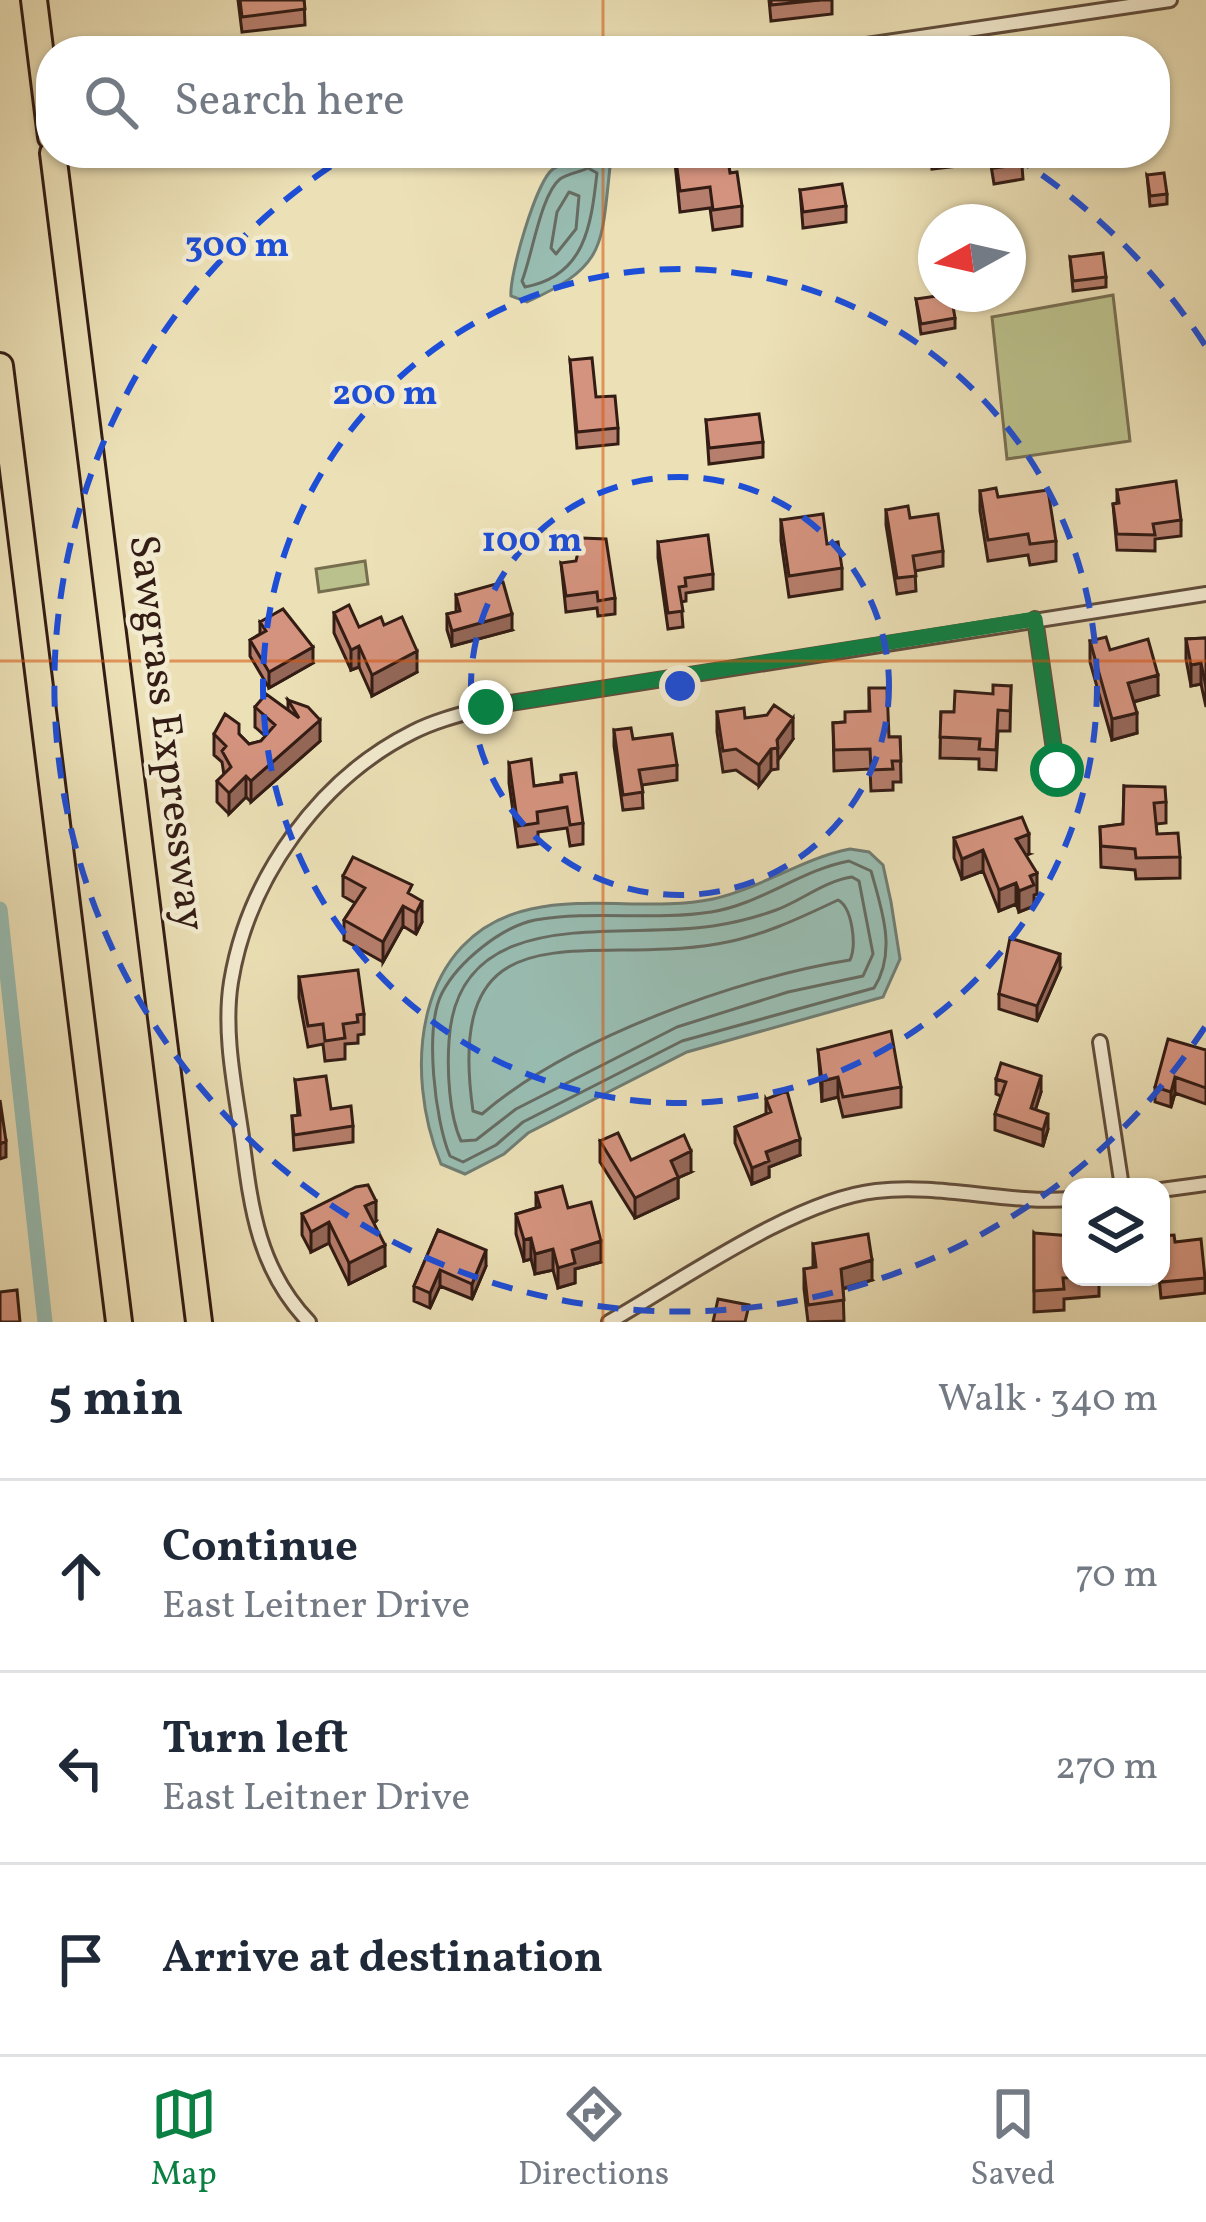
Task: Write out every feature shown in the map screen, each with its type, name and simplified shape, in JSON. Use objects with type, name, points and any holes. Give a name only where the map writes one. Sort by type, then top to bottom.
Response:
[{"type":"highway","points":[[34,0],[38,36]]},
{"type":"highway","name":"Sawgrass Expressway","points":[[55,168],[199,1322]]},
{"type":"highway","points":[[0,366],[119,1322]]},
{"type":"street","points":[[927,36],[1170,0]]},
{"type":"street","points":[[309,1322],[269,1270],[254,1224],[231,1054],[230,986],[246,920],[279,858],[322,797],[366,760],[415,730],[491,706],[1206,594]]},
{"type":"street","points":[[1035,619],[1057,770]]},
{"type":"street","points":[[1100,1042],[1121,1178]]},
{"type":"street","points":[[1170,1189],[1206,1184]]},
{"type":"street","points":[[609,1322],[796,1216],[837,1200],[875,1191],[916,1190],[984,1199],[1062,1198]]},
{"type":"green space","points":[[1113,295],[1130,441],[1007,459],[992,317]]},
{"type":"green space","points":[[365,561],[368,584],[319,592],[316,569]]},
{"type":"water","points":[[610,168],[601,236],[586,265],[527,302],[511,296],[514,269],[539,191],[553,169]]},
{"type":"water","points":[[850,849],[869,852],[883,865],[900,959],[883,997],[687,1052],[528,1133],[504,1154],[465,1174],[441,1164],[429,1128],[422,1049],[428,1011],[441,976],[462,946],[492,923],[531,909],[713,899]]},
{"type":"building","points":[[240,0],[304,0],[305,9],[242,17]]},
{"type":"building","points":[[771,0],[820,0],[771,5]]},
{"type":"building","points":[[677,168],[729,168],[730,173],[737,172],[742,206],[713,210],[710,187],[680,191]]},
{"type":"building","points":[[1164,173],[1167,194],[1150,196],[1147,175]]},
{"type":"building","points":[[842,184],[846,206],[803,212],[800,190]]},
{"type":"building","points":[[1103,253],[1106,277],[1073,281],[1070,257]]},
{"type":"building","points":[[919,312],[954,312],[955,318],[921,324]]},
{"type":"building","points":[[592,358],[596,397],[615,396],[618,428],[577,432],[570,360]]},
{"type":"building","points":[[759,414],[763,442],[709,448],[706,420]]},
{"type":"building","points":[[1176,481],[1181,520],[1153,524],[1155,535],[1117,534],[1113,504],[1119,503],[1117,490]]},
{"type":"building","points":[[996,488],[998,497],[1048,490],[1056,541],[1030,544],[1028,534],[988,540],[980,491]]},
{"type":"building","points":[[908,506],[910,518],[938,514],[943,551],[913,556],[916,576],[897,578],[886,510]]},
{"type":"building","points":[[823,514],[827,544],[838,542],[842,568],[789,576],[781,520]]},
{"type":"building","points":[[708,535],[713,574],[685,578],[686,586],[679,587],[683,611],[668,613],[658,542]]},
{"type":"building","points":[[581,538],[606,539],[615,598],[598,601],[597,592],[566,596],[561,563],[576,561]]},
{"type":"building","points":[[503,582],[512,614],[452,631],[447,614],[460,611],[456,595]]},
{"type":"building","points":[[349,605],[359,627],[381,617],[384,625],[402,617],[417,651],[372,675],[359,646],[351,650],[334,613]]},
{"type":"building","points":[[283,609],[313,647],[269,672],[250,640],[266,631],[260,622]]},
{"type":"building","points":[[1106,637],[1110,650],[1148,639],[1158,675],[1128,683],[1137,713],[1112,719],[1090,641]]},
{"type":"building","points":[[1206,638],[1206,687],[1201,663],[1191,665],[1186,639]]},
{"type":"building","points":[[993,685],[1011,686],[1010,711],[998,710],[996,750],[979,749],[980,739],[940,737],[941,712],[954,712],[955,691],[993,694]]},
{"type":"building","points":[[869,688],[887,688],[889,737],[900,737],[901,761],[892,761],[893,769],[871,770],[870,749],[834,750],[833,723],[845,722],[845,712],[870,711]]},
{"type":"building","points":[[266,694],[299,718],[288,700],[308,707],[320,720],[251,781],[246,776],[229,793],[217,781],[231,767],[222,751],[226,746],[214,734],[225,714],[239,724],[239,734],[249,744],[261,741],[275,725],[255,707]]},
{"type":"building","points":[[774,705],[793,718],[777,740],[778,748],[771,749],[759,765],[736,749],[723,751],[717,712],[744,708],[745,718],[767,715]]},
{"type":"building","points":[[631,728],[633,739],[672,734],[677,765],[639,770],[643,792],[623,795],[614,730]]},
{"type":"building","points":[[531,759],[534,786],[562,782],[561,775],[576,773],[583,823],[570,825],[567,807],[537,812],[538,823],[518,826],[509,763]]},
{"type":"building","points":[[1124,786],[1165,787],[1166,802],[1154,803],[1157,834],[1178,833],[1180,857],[1136,858],[1135,849],[1101,846],[1100,827],[1123,824]]},
{"type":"building","points":[[1022,817],[1029,834],[1016,839],[1037,873],[1030,876],[1034,885],[1019,891],[1016,883],[999,890],[983,850],[962,859],[954,838]]},
{"type":"building","points":[[353,857],[412,885],[408,893],[422,901],[416,913],[403,906],[383,942],[344,920],[365,888],[343,876]]},
{"type":"building","points":[[1010,938],[1060,954],[1037,1006],[999,994]]},
{"type":"building","points":[[358,970],[364,1014],[357,1015],[358,1022],[343,1024],[345,1038],[325,1041],[323,1024],[308,1026],[299,977]]},
{"type":"building","points":[[891,1031],[901,1087],[843,1097],[838,1077],[822,1081],[818,1050]]},
{"type":"building","points":[[1168,1039],[1206,1050],[1206,1088],[1175,1077],[1171,1092],[1155,1087]]},
{"type":"building","points":[[1001,1063],[1041,1076],[1031,1108],[1048,1114],[1043,1130],[995,1114],[1006,1082],[996,1079]]},
{"type":"building","points":[[326,1076],[331,1109],[351,1106],[353,1126],[294,1135],[292,1116],[300,1115],[295,1080]]},
{"type":"building","points":[[787,1091],[800,1139],[766,1152],[769,1161],[752,1168],[735,1127],[771,1112],[766,1099]]},
{"type":"building","points":[[0,1100],[6,1141],[0,1144]]},
{"type":"building","points":[[618,1133],[631,1160],[684,1135],[691,1151],[671,1161],[678,1177],[635,1198],[600,1141]]},
{"type":"building","points":[[368,1185],[376,1201],[365,1206],[385,1245],[349,1263],[329,1222],[311,1232],[302,1214]]},
{"type":"building","points":[[562,1186],[568,1208],[591,1202],[601,1241],[572,1250],[575,1263],[558,1268],[553,1249],[535,1254],[531,1238],[524,1240],[516,1214],[540,1207],[536,1193]]},
{"type":"building","points":[[438,1230],[486,1250],[472,1284],[440,1270],[430,1293],[414,1286]]},
{"type":"building","points":[[1034,1233],[1062,1235],[1064,1289],[1034,1291]]},
{"type":"building","points":[[868,1234],[872,1260],[841,1269],[844,1300],[808,1305],[804,1269],[816,1267],[813,1244]]},
{"type":"building","points":[[1170,1235],[1175,1242],[1201,1239],[1205,1278],[1170,1281]]},
{"type":"building","points":[[17,1290],[20,1322],[0,1322],[0,1292]]},
{"type":"building","points":[[718,1299],[749,1305],[745,1322],[713,1322]]},
{"type":"waterway","points":[[0,909],[45,1322]]},
{"type":"route","points":[[486,707],[1035,619],[1057,770]]}]
